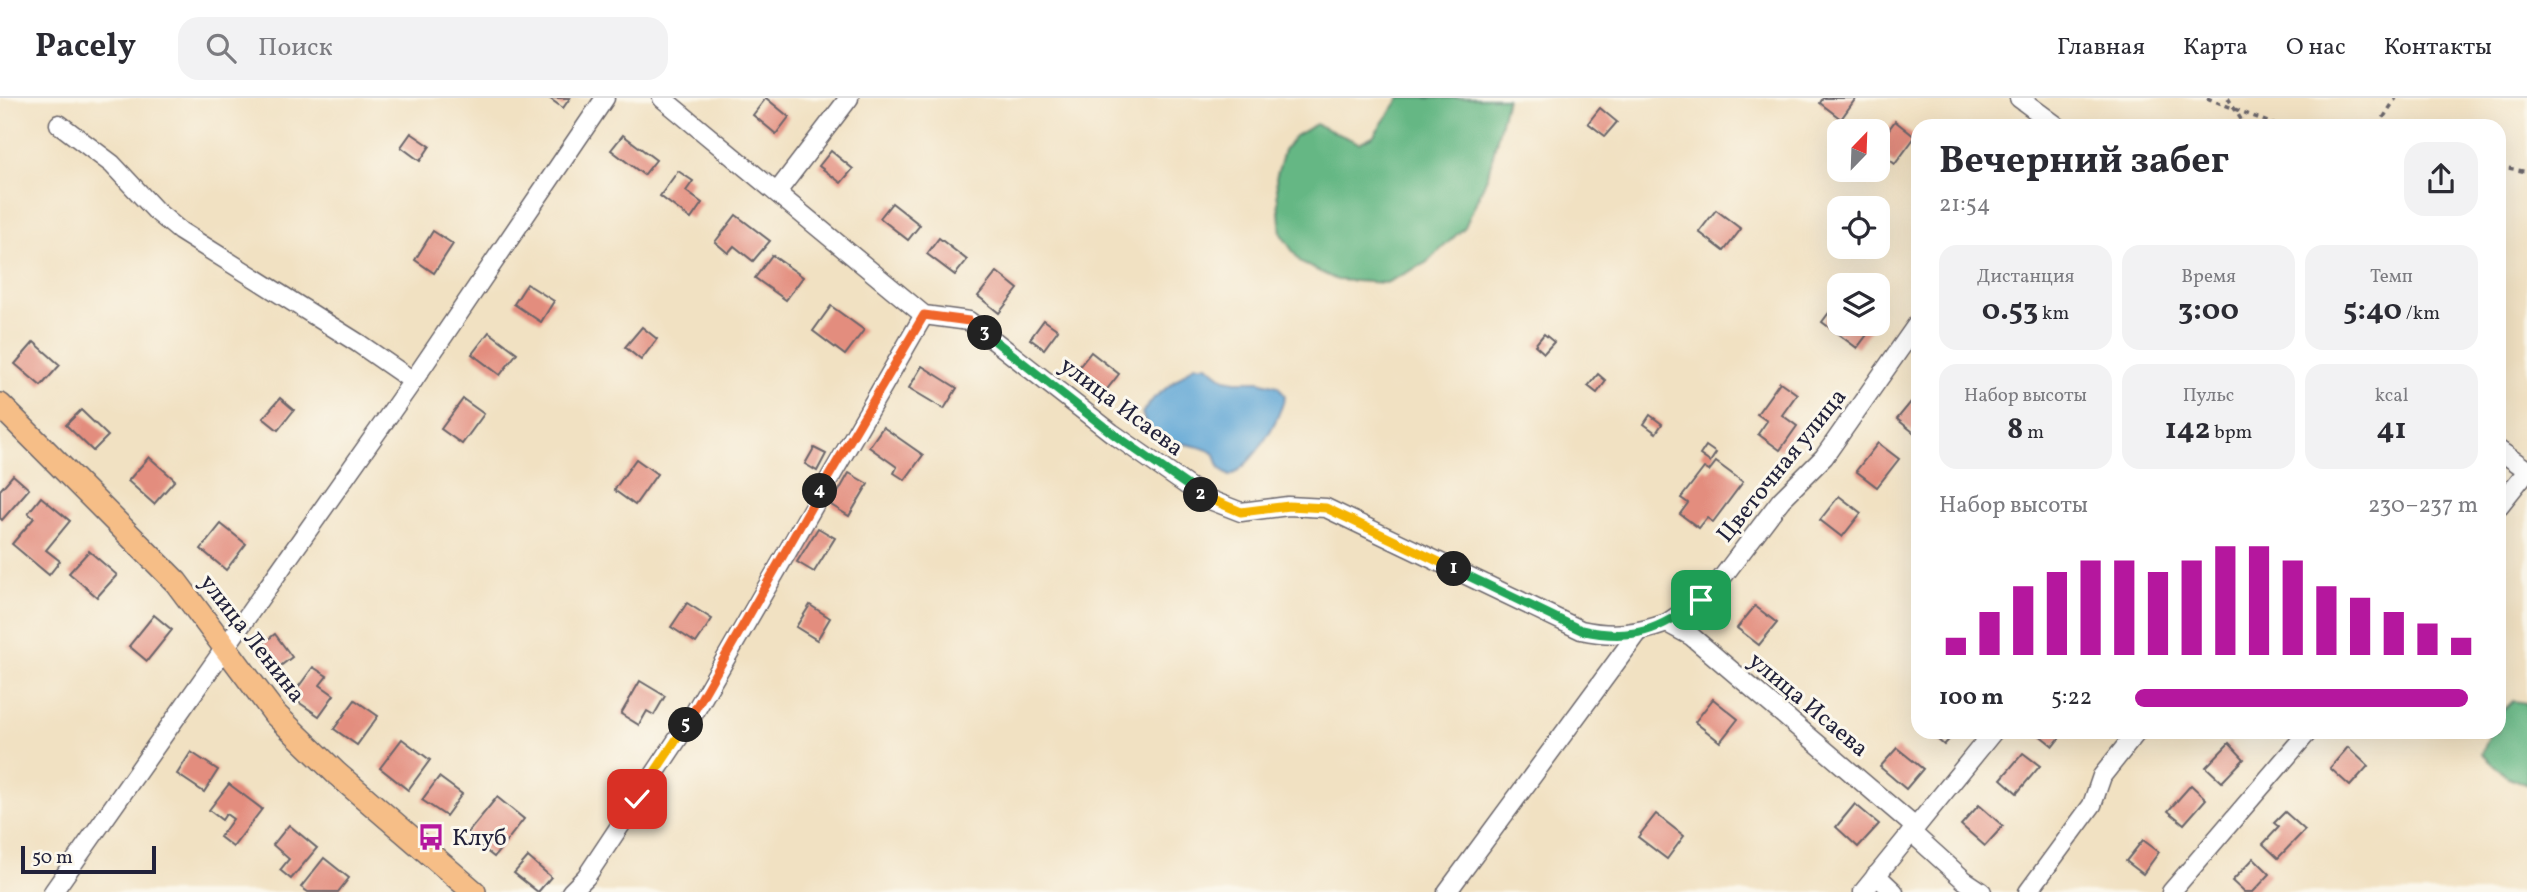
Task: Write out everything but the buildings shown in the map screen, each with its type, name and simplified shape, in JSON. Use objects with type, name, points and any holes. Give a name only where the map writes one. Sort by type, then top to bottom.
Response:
[{"type":"main road","name":"улица Ленина","points":[[0,405],[158,563],[226,646],[275,714],[474,892]]},
{"type":"street","points":[[53,892],[413,382],[605,98]]},
{"type":"street","points":[[571,892],[586,877],[689,722],[924,315],[662,98]]},
{"type":"street","points":[[777,192],[849,98]]},
{"type":"street","points":[[2019,98],[2047,119]]},
{"type":"street","points":[[59,124],[112,164],[156,211],[180,231],[358,343],[413,382]]},
{"type":"street","name":"улица Исаева","points":[[924,315],[969,321],[1112,433],[1205,498],[1241,512],[1289,506],[1326,508],[1581,630],[1598,634],[1637,634],[1667,623],[1691,636],[1913,829],[1964,880],[1982,892]]},
{"type":"street","name":"Цветочная улица","points":[[1667,623],[1701,600],[1721,579],[1781,500],[1824,457],[1911,333]]},
{"type":"street","points":[[2506,455],[2527,470],[2506,497]]},
{"type":"street","points":[[1447,892],[1637,634]]},
{"type":"street","points":[[1863,892],[1987,739]]},
{"type":"street","points":[[2028,892],[2092,805],[2102,776],[2131,739]]},
{"type":"street","points":[[2171,892],[2302,739]]},
{"type":"street","points":[[1877,876],[1894,892]]},
{"type":"path","points":[[2207,98],[2258,119]]},
{"type":"path","points":[[2228,98],[2240,119]]},
{"type":"path","points":[[2382,119],[2396,98]]},
{"type":"path","points":[[2506,168],[2527,172]]},
{"type":"green space","points":[[1400,98],[1507,98],[1488,175],[1465,227],[1426,263],[1386,283],[1337,280],[1301,263],[1281,234],[1276,178],[1284,150],[1295,136],[1316,124],[1359,143],[1373,136]]},
{"type":"green space","points":[[2513,701],[2527,703],[2527,785],[2506,776],[2482,754],[2488,739],[2506,739],[2506,708]]},
{"type":"water","points":[[1195,365],[1207,365],[1225,379],[1259,381],[1278,386],[1285,396],[1277,418],[1257,452],[1230,476],[1220,467],[1215,454],[1193,445],[1162,438],[1154,433],[1142,413],[1154,398]]},
{"type":"place","name":"Клуб","points":[[431,837]]},
{"type":"route","points":[[637,799],[689,722],[924,315],[969,321],[1112,433],[1205,498],[1241,512],[1289,506],[1326,508],[1581,630],[1598,634],[1637,634],[1667,623],[1701,600]]}]
